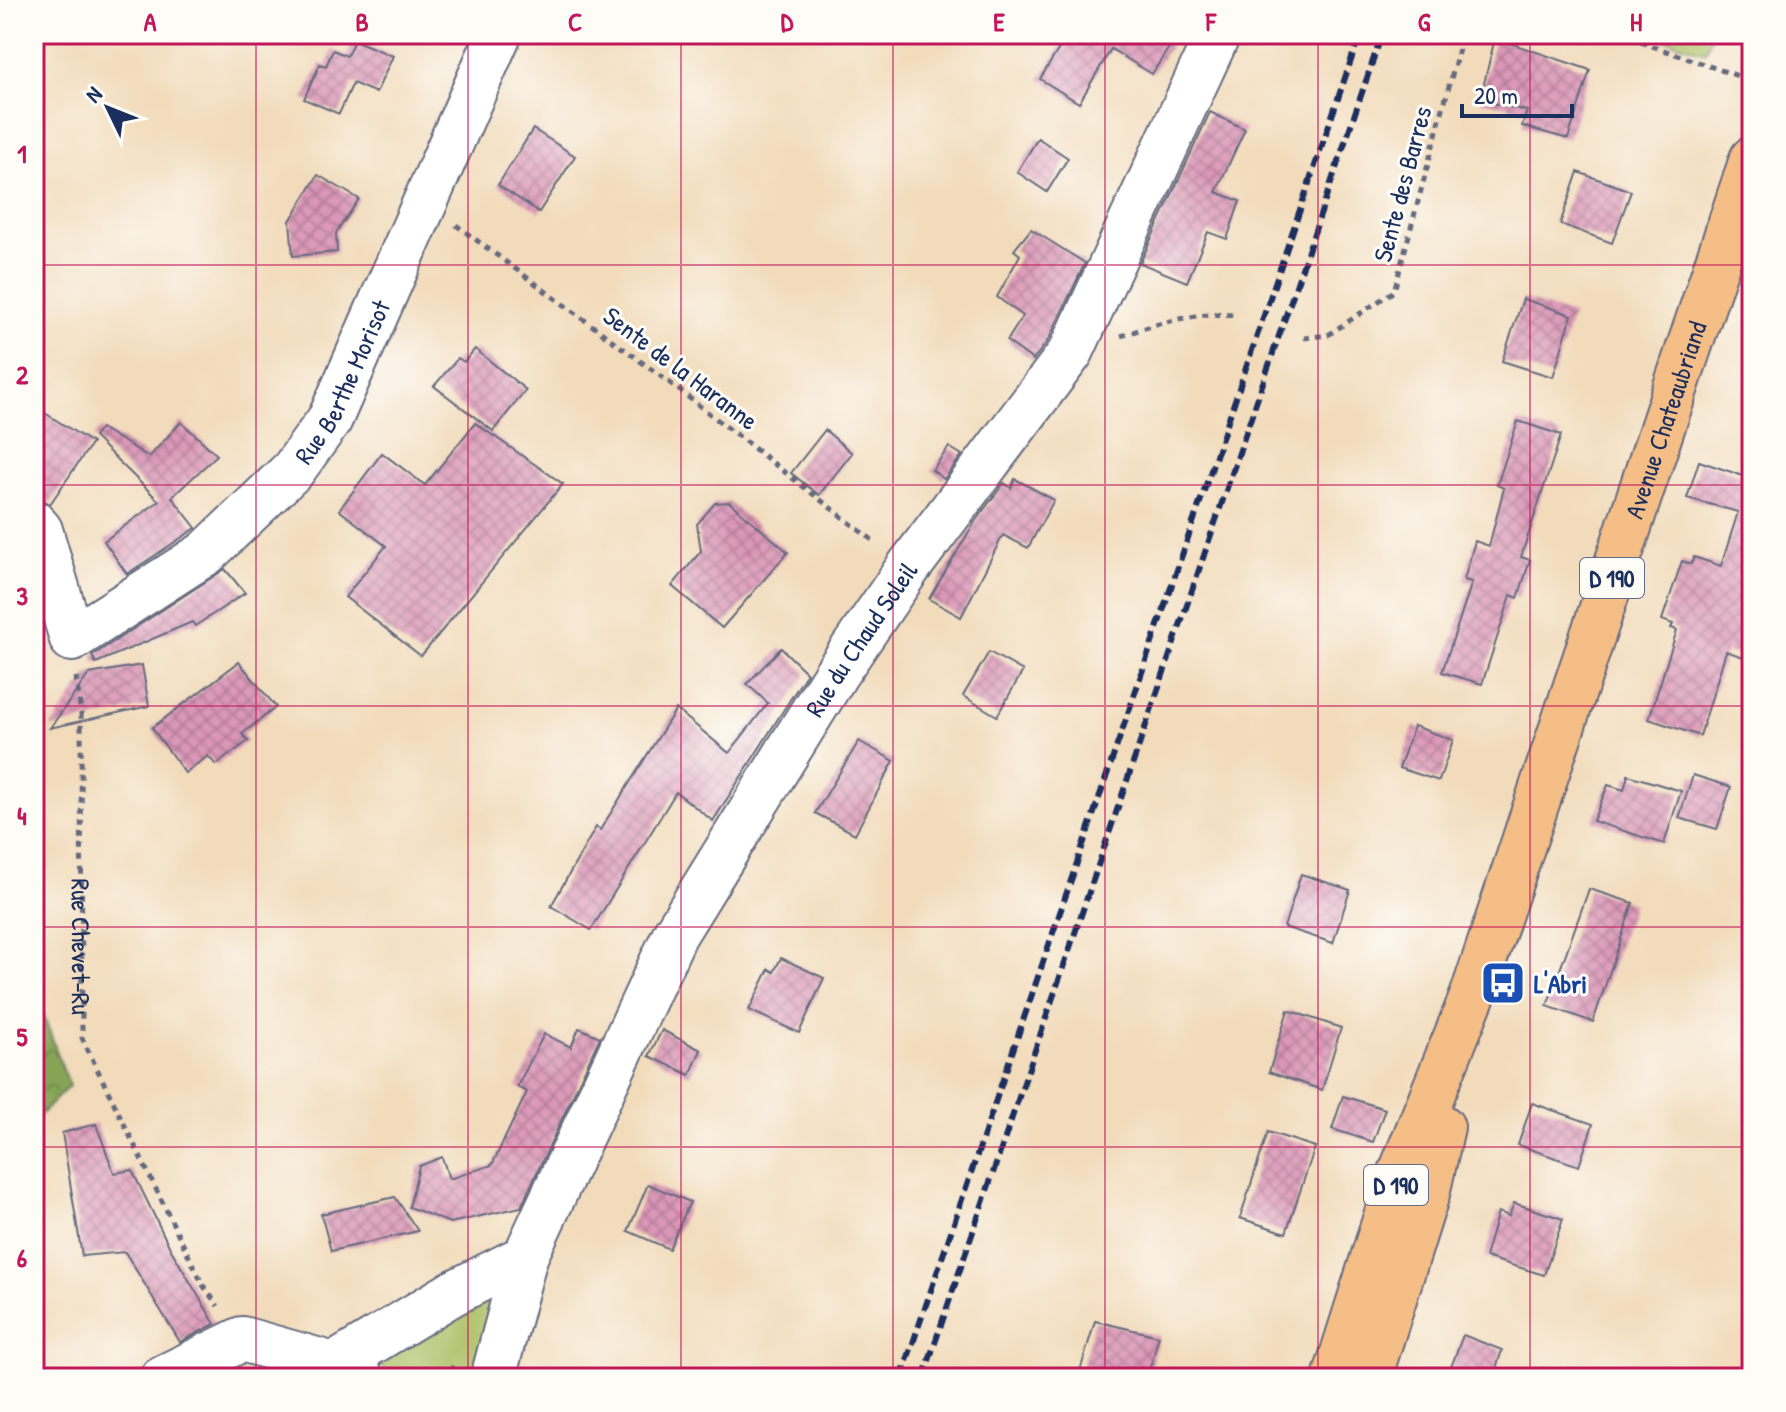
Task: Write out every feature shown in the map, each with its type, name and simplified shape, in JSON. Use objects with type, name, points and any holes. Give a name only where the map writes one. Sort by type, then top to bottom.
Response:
[{"type":"main road","name":"Avenue Chateaubriand","points":[[1335,1378],[1397,1182],[1472,997],[1752,159]]},
{"type":"main road","name":"Avenue Chateaubriand","points":[[1369,1378],[1427,1194],[1472,997]]},
{"type":"street","name":"Rue Berthe Morisot","points":[[72,639],[206,553],[293,470],[330,419],[499,34]]},
{"type":"street","name":"Rue du Chaud Soleil","points":[[493,1378],[525,1257],[675,934],[837,672],[908,568],[1071,352],[1218,34]]},
{"type":"street","points":[[34,523],[40,530],[72,639]]},
{"type":"street","points":[[162,1378],[242,1339],[349,1371],[453,1293],[525,1257]]},
{"type":"path","name":"Sente des Barres","points":[[1304,338],[1328,335],[1394,291],[1463,34]]},
{"type":"path","points":[[1618,34],[1752,81]]},
{"type":"path","name":"Sente de la Haranne","points":[[426,203],[670,383],[908,568]]},
{"type":"path","points":[[1071,352],[1165,322],[1210,313],[1233,315]]},
{"type":"path","name":"Rue Chevet-Ru","points":[[72,639],[81,713],[82,1038],[203,1285],[242,1339]]},
{"type":"green space","points":[[1649,34],[1712,34],[1705,52]]},
{"type":"green space","points":[[34,992],[69,1086],[34,1121]]},
{"type":"green space","points":[[487,1288],[502,1294],[477,1378],[400,1378],[378,1365]]},
{"type":"building","points":[[1068,34],[1152,34],[1170,46],[1152,74],[1111,49],[1079,103],[1040,79]]},
{"type":"building","points":[[1495,38],[1590,70],[1568,139],[1522,126],[1527,111],[1480,100]]},
{"type":"building","points":[[354,40],[393,56],[376,93],[353,83],[339,114],[304,99],[320,64],[326,66],[333,50],[347,56]]},
{"type":"building","points":[[1210,112],[1245,129],[1216,192],[1240,201],[1227,239],[1208,232],[1187,282],[1140,263]]},
{"type":"building","points":[[533,129],[575,156],[539,212],[498,185]]},
{"type":"building","points":[[1038,138],[1068,158],[1047,192],[1017,172]]},
{"type":"building","points":[[1578,172],[1631,191],[1612,243],[1560,224]]},
{"type":"building","points":[[318,175],[359,199],[336,233],[337,252],[293,256],[290,221]]},
{"type":"building","points":[[1031,229],[1085,263],[1049,339],[1033,360],[1007,341],[1023,316],[997,297],[1020,255],[1014,250]]},
{"type":"building","points":[[1523,299],[1572,315],[1553,377],[1502,361]]},
{"type":"building","points":[[475,349],[526,390],[493,431],[434,386],[458,358],[464,362]]},
{"type":"building","points":[[34,406],[92,443],[50,504],[34,499]]},
{"type":"building","points":[[1518,421],[1561,435],[1521,557],[1530,560],[1518,598],[1511,595],[1482,684],[1442,672],[1472,582],[1464,580],[1475,541],[1489,546],[1504,488],[1497,485]]},
{"type":"building","points":[[181,422],[217,455],[172,497],[196,528],[127,574],[104,541],[159,501],[94,437],[101,428],[149,457]]},
{"type":"building","points":[[475,423],[563,484],[421,656],[345,597],[386,546],[339,510],[382,453],[425,485]]},
{"type":"building","points":[[825,430],[852,453],[819,495],[791,473]]},
{"type":"building","points":[[949,447],[962,455],[944,479],[932,470]]},
{"type":"building","points":[[1699,461],[1752,479],[1752,641],[1746,658],[1726,651],[1700,736],[1649,719],[1677,630],[1671,628],[1673,624],[1662,620],[1682,561],[1691,564],[1694,557],[1721,566],[1738,512],[1687,498]]},
{"type":"building","points":[[1015,479],[1054,500],[1028,548],[1003,535],[961,617],[929,599],[976,520],[1004,483],[1011,488]]},
{"type":"building","points":[[729,502],[788,552],[722,628],[672,586],[701,551],[697,524],[715,503]]},
{"type":"building","points":[[225,569],[245,593],[195,626],[192,622],[96,663],[92,656]]},
{"type":"building","points":[[781,648],[807,673],[713,821],[676,792],[591,930],[551,906],[596,827],[600,830],[676,709],[729,753],[768,703],[747,684]]},
{"type":"building","points":[[989,652],[1023,671],[997,716],[963,696]]},
{"type":"building","points":[[239,662],[276,707],[242,734],[248,741],[216,765],[208,756],[185,773],[152,728]]},
{"type":"building","points":[[142,665],[149,706],[50,728],[89,674]]},
{"type":"building","points":[[1414,726],[1453,740],[1439,781],[1399,768]]},
{"type":"building","points":[[859,741],[894,761],[855,834],[815,813]]},
{"type":"building","points":[[1628,775],[1681,791],[1664,844],[1593,821],[1608,785],[1624,790]]},
{"type":"building","points":[[1693,775],[1731,787],[1717,829],[1679,818]]},
{"type":"building","points":[[1301,874],[1350,890],[1333,943],[1284,927]]},
{"type":"building","points":[[1589,889],[1633,903],[1593,1022],[1547,1006]]},
{"type":"building","points":[[781,958],[824,978],[799,1033],[749,1010],[769,969],[774,972]]},
{"type":"building","points":[[1288,1010],[1341,1028],[1322,1090],[1269,1072]]},
{"type":"building","points":[[579,1028],[600,1037],[521,1207],[450,1223],[409,1207],[419,1166],[442,1157],[449,1179],[492,1165],[527,1092],[517,1087],[544,1034],[571,1047]]},
{"type":"building","points":[[662,1030],[701,1050],[690,1075],[649,1056]]},
{"type":"building","points":[[1343,1096],[1385,1109],[1373,1142],[1332,1129]]},
{"type":"building","points":[[1532,1103],[1593,1124],[1579,1166],[1518,1145]]},
{"type":"building","points":[[96,1124],[114,1173],[132,1170],[170,1248],[215,1324],[180,1342],[125,1252],[82,1256],[62,1133]]},
{"type":"building","points":[[1268,1132],[1315,1147],[1286,1233],[1240,1218]]},
{"type":"building","points":[[648,1184],[690,1202],[669,1249],[628,1231]]},
{"type":"building","points":[[395,1197],[418,1231],[331,1251],[321,1214]]},
{"type":"building","points":[[1514,1203],[1563,1219],[1544,1275],[1485,1257],[1498,1212],[1509,1216]]},
{"type":"building","points":[[1095,1321],[1159,1336],[1147,1378],[1078,1378]]},
{"type":"building","points":[[1463,1335],[1502,1350],[1493,1378],[1447,1378]]},
{"type":"railway","points":[[901,1378],[1360,34]]},
{"type":"railway","points":[[923,1378],[1382,34]]},
{"type":"place","name":"L'Abri","points":[[1503,983]]}]
